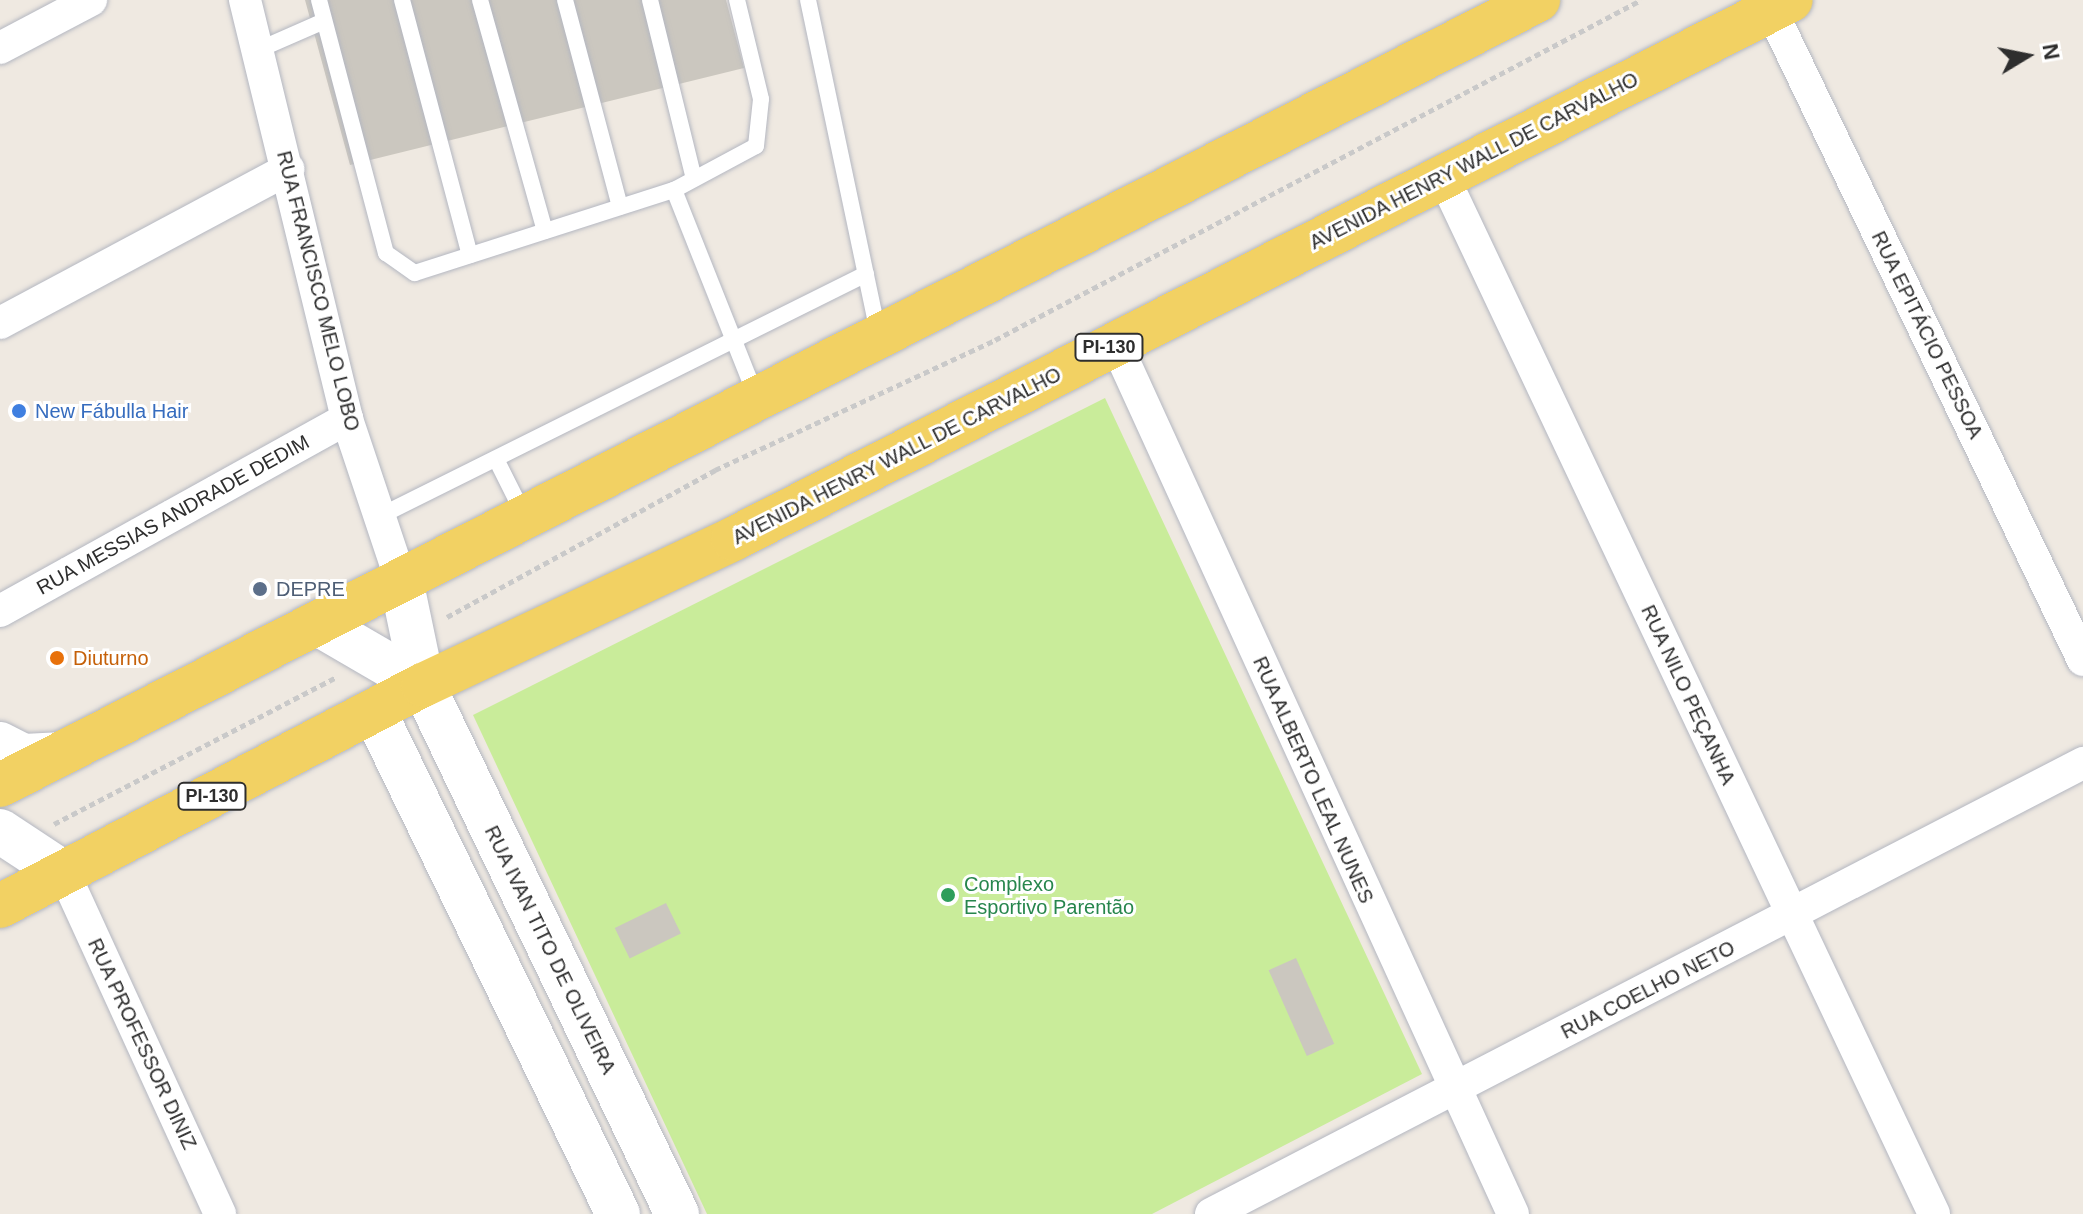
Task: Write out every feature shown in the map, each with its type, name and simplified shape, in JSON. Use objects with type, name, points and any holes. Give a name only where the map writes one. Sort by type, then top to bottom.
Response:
[{"type":"main road","points":[[0,785],[320,625],[524,515],[878,333],[1538,0]]},
{"type":"main road","name":"AVENIDA HENRY WALL DE CARVALHO","points":[[0,906],[423,685],[733,539],[1781,5]]},
{"type":"street","points":[[0,48],[91,0]]},
{"type":"street","name":"RUA FRANCISCO MELO LOBO","points":[[245,0],[289,169],[347,419],[401,580]]},
{"type":"street","name":"RUA EPITÁCIO PESSOA","points":[[1781,5],[2083,660]]},
{"type":"street","points":[[0,323],[289,169]]},
{"type":"street","name":"RUA NILO PEÇANHA","points":[[1443,176],[1934,1214]]},
{"type":"street","name":"RUA ALBERTO LEAL NUNES","points":[[1116,344],[1453,1090],[1513,1214]]},
{"type":"street","name":"RUA MESSIAS ANDRADE DEDIM","points":[[0,611],[347,419]]},
{"type":"street","points":[[401,580],[396,645],[423,685]]},
{"type":"street","points":[[320,625],[396,645]]},
{"type":"street","name":"RUA IVAN TITO DE OLIVEIRA","points":[[423,685],[677,1214]]},
{"type":"street","points":[[374,711],[618,1214]]},
{"type":"street","points":[[0,744],[24,756],[59,754]]},
{"type":"street","name":"RUA COELHO NETO","points":[[1211,1214],[2083,763]]},
{"type":"street","points":[[8,837],[64,873]]},
{"type":"street","name":"RUA PROFESSOR DINIZ","points":[[64,873],[220,1214]]},
{"type":"street","points":[[541,1057],[591,1034]]},
{"type":"lane","points":[[319,0],[386,253],[415,273],[674,190],[756,146],[762,127],[737,0]]},
{"type":"lane","points":[[402,0],[470,255]]},
{"type":"lane","points":[[480,0],[545,231]]},
{"type":"lane","points":[[565,0],[620,207]]},
{"type":"lane","points":[[650,0],[694,179]]},
{"type":"lane","points":[[808,0],[878,333]]},
{"type":"lane","points":[[258,50],[324,21]]},
{"type":"lane","points":[[674,190],[756,396]]},
{"type":"lane","points":[[380,516],[866,274]]},
{"type":"lane","points":[[496,459],[524,515]]},
{"type":"path","points":[[8,837],[396,645],[715,470],[1038,318],[1641,0]]},
{"type":"green space","name":"Complexo Esportivo Parentão","points":[[1105,398],[1422,1074],[1152,1214],[707,1214],[473,715]]},
{"type":"building","points":[[305,0],[726,0],[744,68],[350,165]]},
{"type":"building","points":[[666,903],[681,934],[630,959],[615,928]]},
{"type":"building","points":[[1296,958],[1334,1044],[1307,1056],[1269,970]]},
{"type":"place","name":"New Fábulla Hair","points":[[19,411]]},
{"type":"place","name":"DEPRE","points":[[260,589]]},
{"type":"place","name":"Diuturno","points":[[57,658]]},
{"type":"place","name":"Complexo Esportivo Parentão","points":[[948,895]]}]
